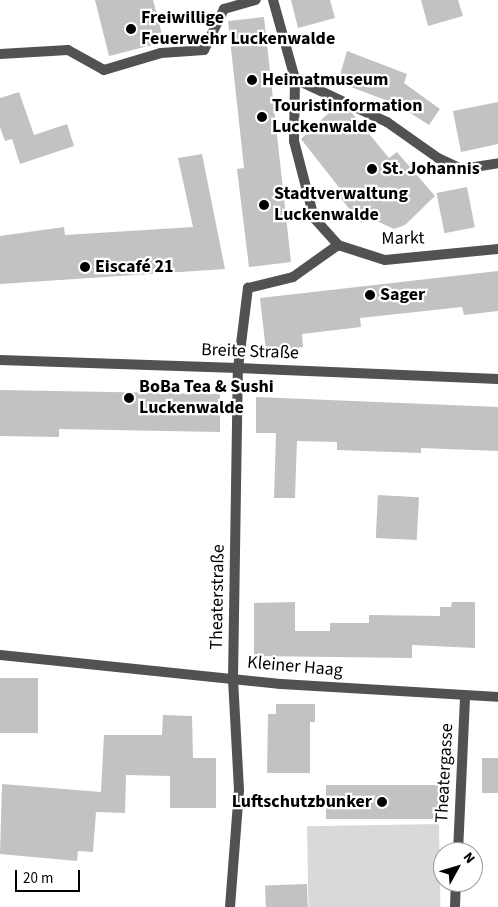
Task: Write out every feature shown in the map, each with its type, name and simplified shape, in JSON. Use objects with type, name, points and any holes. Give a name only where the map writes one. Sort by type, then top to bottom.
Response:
[{"type":"street","points":[[0,54],[68,50],[104,70],[161,53],[204,50],[224,9],[256,0]]},
{"type":"street","points":[[273,0],[295,79],[294,141],[314,218],[338,246]]},
{"type":"street","points":[[295,79],[387,122],[438,158],[462,169],[498,163]]},
{"type":"street","name":"Markt","points":[[338,246],[385,260],[498,249]]},
{"type":"street","name":"Theaterstraße","points":[[230,907],[239,790],[233,679],[238,368],[248,288],[293,277],[338,246]]},
{"type":"street","name":"Breite Straße","points":[[0,360],[498,379]]},
{"type":"street","name":"Kleiner Haag","points":[[0,655],[233,679],[498,697]]},
{"type":"street","name":"Theatergasse","points":[[458,842],[465,695]]},
{"type":"street","points":[[455,907],[456,892]]},
{"type":"shaded area","points":[[439,824],[439,842],[433,842],[433,892],[440,892],[440,907],[308,907],[307,826]]},
{"type":"building","name":"Freiwillige Feuerwehr Luckenwalde","points":[[95,0],[153,0],[164,42],[109,56]]},
{"type":"building","points":[[291,0],[330,0],[335,18],[298,28]]},
{"type":"building","points":[[421,0],[458,0],[463,16],[428,26]]},
{"type":"building","points":[[264,17],[291,262],[249,267],[237,169],[244,168],[228,21]]},
{"type":"building","points":[[347,51],[407,74],[404,83],[440,109],[429,125],[396,104],[338,82]]},
{"type":"building","points":[[19,92],[34,135],[67,124],[74,146],[20,164],[12,139],[5,141],[0,127],[0,98]]},
{"type":"building","points":[[498,102],[498,144],[461,152],[453,111]]},
{"type":"building","name":"St. Johannis","points":[[336,106],[352,113],[389,158],[397,152],[435,196],[405,225],[394,229],[368,217],[361,223],[337,194],[341,190],[301,139]]},
{"type":"building","points":[[202,154],[225,269],[0,284],[0,236],[64,227],[65,235],[193,227],[178,158]]},
{"type":"building","points":[[467,187],[475,227],[444,233],[437,193]]},
{"type":"building","points":[[498,271],[498,311],[464,315],[462,307],[360,318],[361,327],[302,334],[303,347],[266,351],[260,298]]},
{"type":"building","points":[[0,390],[220,394],[220,432],[59,429],[59,437],[0,436]]},
{"type":"building","points":[[256,397],[498,407],[498,451],[421,448],[421,453],[337,450],[337,442],[297,441],[295,498],[274,498],[276,433],[256,433]]},
{"type":"building","points":[[378,495],[419,497],[417,540],[376,538]]},
{"type":"building","points":[[295,602],[295,631],[330,631],[330,623],[369,623],[369,615],[440,616],[440,607],[451,607],[452,602],[475,602],[475,648],[412,645],[412,658],[254,656],[254,603]]},
{"type":"building","points":[[0,678],[38,678],[38,733],[0,733]]},
{"type":"building","points":[[276,704],[315,704],[315,722],[310,722],[310,773],[267,773],[268,714],[276,714]]},
{"type":"building","points":[[163,715],[192,716],[193,758],[216,758],[216,808],[170,808],[170,776],[126,775],[125,813],[96,812],[93,852],[78,851],[77,861],[0,854],[2,784],[101,792],[104,735],[162,735]]},
{"type":"building","points":[[482,758],[498,758],[498,793],[482,793]]},
{"type":"building","name":"Luftschutzbunker","points":[[326,785],[438,785],[438,819],[326,819]]},
{"type":"building","points":[[307,884],[308,907],[266,907],[265,885]]},
{"type":"place","name":"Freiwillige Feuerwehr Luckenwalde","points":[[131,29]]},
{"type":"place","name":"Heimatmuseum","points":[[252,80]]},
{"type":"place","name":"Touristinformation Luckenwalde","points":[[262,117]]},
{"type":"place","name":"St. Johannis","points":[[372,169]]},
{"type":"place","name":"Stadtverwaltung Luckenwalde","points":[[264,205]]},
{"type":"place","name":"Eiscafé 21","points":[[85,267]]},
{"type":"place","name":"Sager","points":[[370,295]]},
{"type":"place","name":"BoBa Tea & Sushi Luckenwalde","points":[[129,398]]},
{"type":"place","name":"Luftschutzbunker","points":[[382,802]]}]
